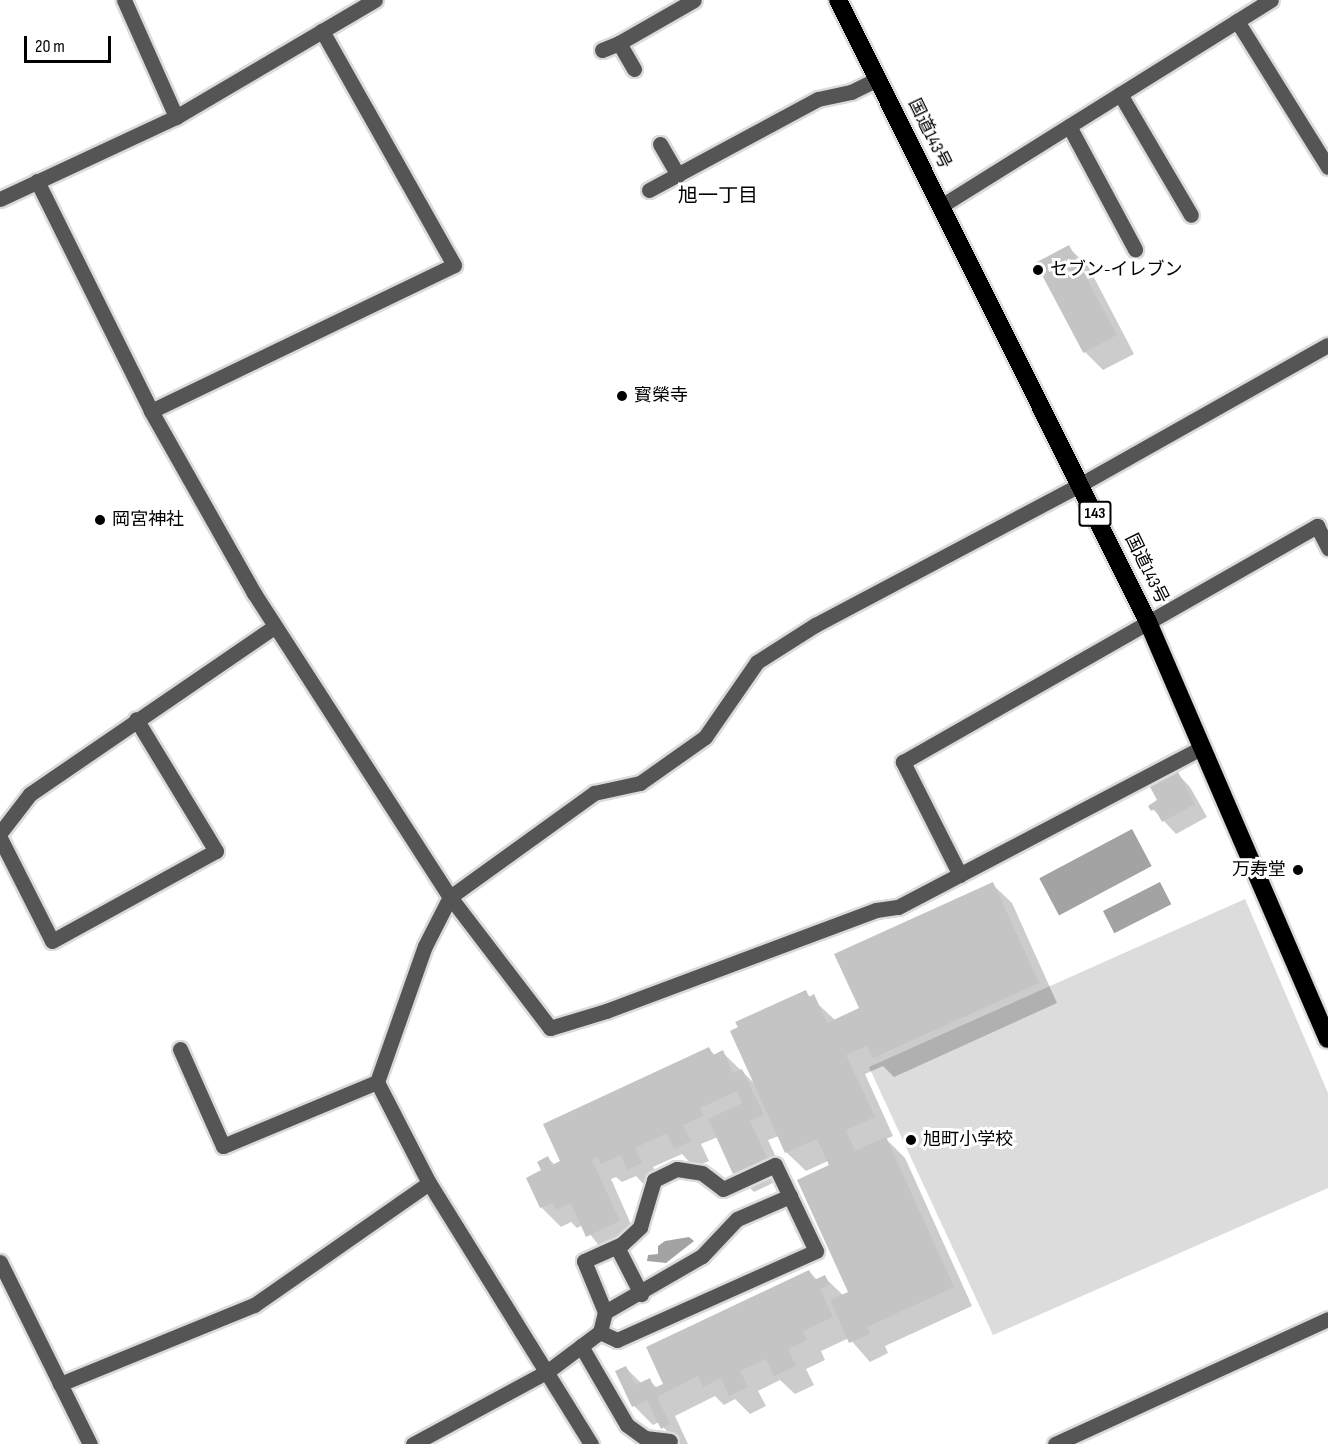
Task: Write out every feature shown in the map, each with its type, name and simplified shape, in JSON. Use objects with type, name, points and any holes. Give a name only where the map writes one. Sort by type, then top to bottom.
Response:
[{"type":"highway","name":"国道143号","points":[[838,0],[1148,621],[1201,748],[1324,1018],[1328,1039]]},
{"type":"street","points":[[124,0],[176,117]]},
{"type":"street","points":[[0,199],[176,117],[375,0]]},
{"type":"street","points":[[602,50],[619,43],[694,0]]},
{"type":"street","points":[[941,206],[1270,0]]},
{"type":"street","points":[[1237,21],[1328,167]]},
{"type":"street","points":[[151,411],[454,265],[322,31]]},
{"type":"street","points":[[619,43],[634,69]]},
{"type":"street","points":[[649,190],[818,99],[851,92],[878,79]]},
{"type":"street","points":[[1120,94],[1191,215]]},
{"type":"street","points":[[1069,126],[1135,249]]},
{"type":"street","points":[[660,144],[678,175]]},
{"type":"street","points":[[37,181],[151,411],[275,626],[450,897],[550,1028],[606,1011],[876,910],[898,907],[1201,748]]},
{"type":"street","points":[[591,1444],[548,1371],[488,1282],[429,1184],[377,1082],[425,946],[450,897],[594,794],[640,783],[705,737],[757,662],[815,625],[1081,484],[1328,345]]},
{"type":"street","points":[[960,875],[903,762],[1323,523],[1328,549]]},
{"type":"street","points":[[136,719],[216,851],[52,941],[0,835],[30,794],[136,719],[275,626]]},
{"type":"street","points":[[180,1048],[224,1146],[377,1082]]},
{"type":"street","points":[[413,1444],[548,1371],[600,1332],[605,1312],[584,1261],[617,1246],[640,1227],[654,1180],[677,1169],[702,1173],[723,1189],[775,1165],[816,1251],[617,1340],[600,1332]]},
{"type":"street","points":[[60,1384],[254,1305],[429,1184]]},
{"type":"street","points":[[605,1312],[641,1294],[702,1256],[737,1220],[790,1196]]},
{"type":"street","points":[[617,1246],[641,1294]]},
{"type":"street","points":[[0,1262],[90,1444]]},
{"type":"street","points":[[1055,1444],[1328,1319]]},
{"type":"street","points":[[581,1346],[627,1425],[645,1438],[670,1440]]},
{"type":"shaded area","points":[[1132,829],[1152,866],[1059,915],[1039,878]]},
{"type":"shaded area","points":[[1160,882],[1171,904],[1114,933],[1103,911]]},
{"type":"shaded area","points":[[1245,899],[1328,1093],[1328,1188],[993,1335],[869,1067]]},
{"type":"shaded area","points":[[689,1237],[694,1241],[666,1263],[647,1261],[648,1255],[658,1254],[658,1246],[665,1241]]},
{"type":"building","points":[[1069,245],[1117,335],[1083,353],[1035,263]]},
{"type":"building","points":[[1178,772],[1195,804],[1162,822],[1155,809],[1151,811],[1148,806],[1157,800],[1150,787]]},
{"type":"building","points":[[993,882],[1039,983],[873,1058],[867,1046],[846,1055],[875,1117],[846,1130],[855,1151],[886,1137],[954,1287],[867,1327],[870,1334],[849,1343],[830,1300],[848,1292],[797,1180],[829,1165],[817,1139],[785,1153],[730,1031],[738,1027],[735,1022],[806,990],[809,997],[814,994],[827,1023],[859,1008],[834,954]]},
{"type":"building","points":[[709,1047],[713,1055],[723,1050],[733,1073],[742,1069],[764,1115],[750,1121],[767,1158],[733,1174],[708,1119],[742,1103],[737,1091],[700,1108],[703,1116],[683,1125],[691,1141],[674,1149],[667,1133],[635,1148],[642,1163],[627,1170],[621,1155],[601,1164],[598,1157],[592,1160],[620,1221],[586,1237],[571,1203],[556,1210],[553,1203],[540,1208],[526,1178],[541,1170],[537,1162],[548,1156],[552,1165],[560,1161],[543,1124]]},
{"type":"building","points":[[809,1270],[814,1280],[825,1275],[830,1285],[820,1289],[833,1317],[803,1331],[807,1340],[788,1349],[796,1366],[774,1376],[766,1359],[740,1371],[748,1387],[729,1396],[721,1378],[703,1387],[698,1376],[657,1397],[670,1424],[661,1429],[647,1400],[632,1407],[615,1371],[626,1366],[635,1385],[650,1378],[654,1388],[663,1384],[646,1347]]},
{"type":"place","name":"セブン-イレブン","points":[[1038,270]]},
{"type":"place","name":"寳榮寺","points":[[622,396]]},
{"type":"place","name":"岡宮神社","points":[[100,520]]},
{"type":"place","name":"万寿堂","points":[[1298,870]]},
{"type":"place","name":"旭町小学校","points":[[911,1140]]},
{"type":"district","name":"旭一丁目","points":[[718,196]]}]
